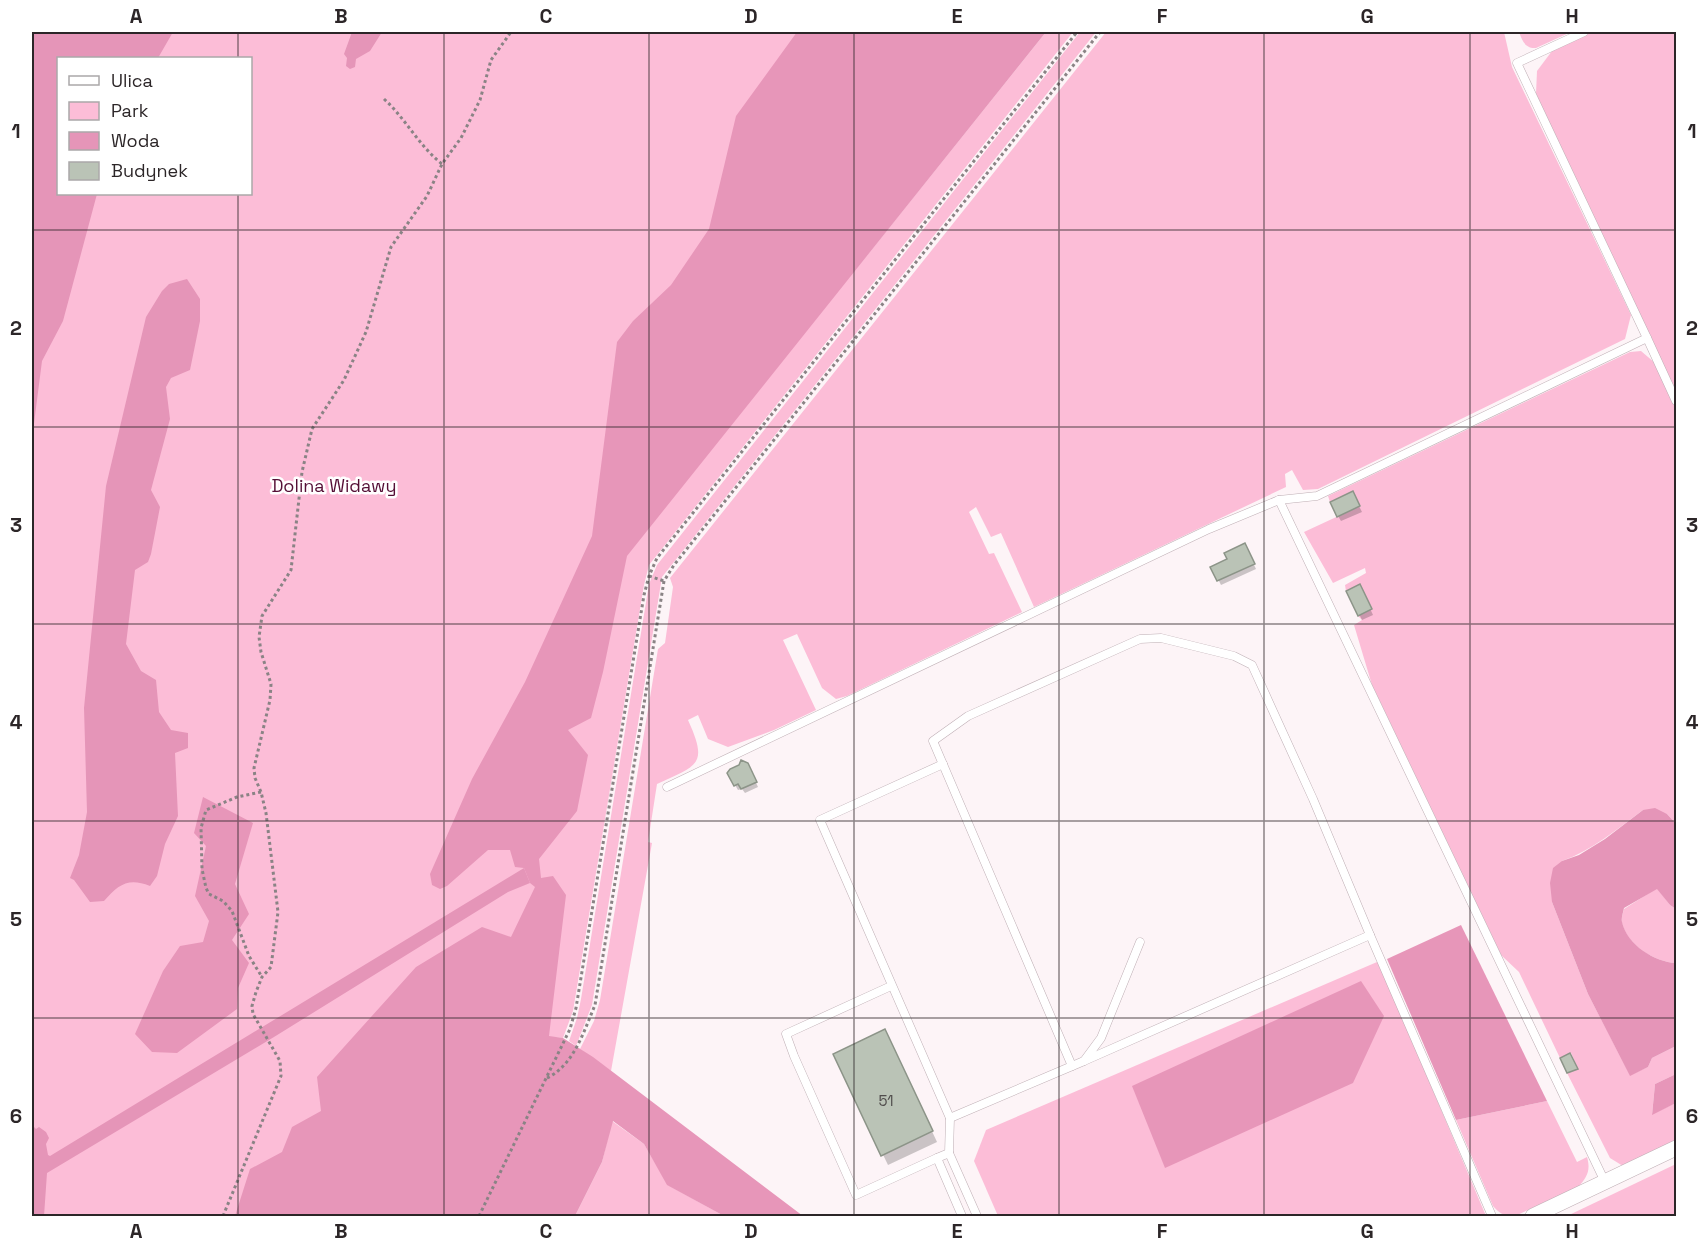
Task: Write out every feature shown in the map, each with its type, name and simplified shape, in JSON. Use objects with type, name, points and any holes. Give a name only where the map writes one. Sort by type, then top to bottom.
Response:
[{"type":"street","points":[[1533,1216],[1677,1148]]},
{"type":"lane","points":[[1584,32],[1517,63],[1677,401]]},
{"type":"lane","points":[[667,787],[1209,530],[1279,500],[1317,496],[1647,338]]},
{"type":"lane","points":[[1279,500],[1605,1182]]},
{"type":"lane","points":[[1072,1066],[933,741],[968,716],[1140,639],[1161,638],[1234,656],[1252,665],[1313,800],[1492,1216]]},
{"type":"lane","points":[[943,764],[820,820],[950,1118],[950,1153],[977,1216]]},
{"type":"lane","points":[[950,1118],[1370,935]]},
{"type":"lane","points":[[1083,1061],[1101,1038],[1140,942]]},
{"type":"lane","points":[[891,986],[786,1034],[856,1195],[950,1153]]},
{"type":"lane","points":[[937,1158],[962,1216]]},
{"type":"path","points":[[223,1216],[281,1076],[280,1061],[257,1022],[252,1006],[262,977],[271,967],[278,912],[261,792],[255,778],[254,768],[270,700],[271,684],[259,637],[262,616],[291,570],[302,472],[312,429],[345,380],[366,332],[391,247],[427,196],[442,164],[461,138],[480,100],[491,60],[511,32]]},
{"type":"path","points":[[478,1216],[570,1029],[576,1008],[642,607],[649,576],[657,558],[1077,32]]},
{"type":"path","points":[[546,1079],[556,1074],[576,1050],[595,1005],[664,581],[674,565],[779,432],[1100,32]]},
{"type":"path","points":[[384,99],[398,112],[429,154],[442,164]]},
{"type":"path","points":[[649,576],[664,581]]},
{"type":"path","points":[[261,792],[237,797],[206,810],[201,828],[202,869],[206,888],[209,894],[223,901],[232,911],[249,956],[262,977]]},
{"type":"green space","name":"Dolina Widawy","points":[[32,32],[1043,32],[849,278],[1046,32],[1073,32],[649,565],[573,1011],[563,1038],[550,1037],[483,1216],[32,1216]]},
{"type":"green space","points":[[1080,32],[1096,32],[662,577],[592,1005],[576,1046],[569,1041],[581,999],[649,584],[657,565]]},
{"type":"green space","points":[[1106,32],[1504,32],[1512,67],[1631,315],[1625,339],[1318,489],[1303,490],[1292,470],[1285,474],[1286,487],[1034,607],[1001,533],[991,537],[976,507],[969,512],[989,554],[994,553],[1022,612],[847,696],[836,699],[822,688],[797,634],[783,640],[816,710],[774,730],[728,747],[708,739],[698,715],[688,720],[698,747],[695,762],[690,768],[657,784],[648,842],[652,843],[611,1071],[580,1049],[594,1021],[600,1000],[658,649],[665,643],[673,587],[670,578]]},
{"type":"green space","points":[[1519,32],[1571,32],[1532,48],[1523,41]]},
{"type":"green space","points":[[1592,32],[1676,32],[1676,391],[1536,94],[1537,71],[1552,51]]},
{"type":"green space","points":[[1641,351],[1655,363],[1676,409],[1676,824],[1667,814],[1643,810],[1594,845],[1562,861],[1552,902],[1588,994],[1630,1075],[1648,1067],[1652,1058],[1676,1046],[1676,1074],[1655,1084],[1652,1114],[1676,1103],[1676,1140],[1623,1166],[1610,1158],[1567,1073],[1578,1069],[1571,1053],[1560,1058],[1519,972],[1501,955],[1372,685],[1354,625],[1362,620],[1358,616],[1372,609],[1346,591],[1345,585],[1366,573],[1365,568],[1333,583],[1304,532],[1360,506],[1353,491],[1330,502],[1328,496],[1630,352]]},
{"type":"green space","points":[[1657,888],[1676,909],[1676,963],[1659,959],[1643,951],[1630,938],[1622,923],[1624,909]]},
{"type":"green space","points":[[1377,962],[1486,1216],[998,1216],[974,1161],[986,1130]]},
{"type":"green space","points":[[1547,1101],[1577,1162],[1587,1157],[1589,1166],[1587,1174],[1578,1187],[1515,1216],[1505,1215],[1493,1206],[1456,1120]]},
{"type":"green space","points":[[612,1121],[644,1144],[668,1185],[724,1216],[575,1216],[602,1162]]},
{"type":"green space","points":[[1676,1164],[1676,1216],[1567,1216]]},
{"type":"shaded area","points":[[797,32],[1046,32],[627,556],[591,718],[568,730],[588,755],[577,811],[539,859],[541,878],[553,876],[566,895],[549,1036],[563,1038],[593,1057],[803,1216],[724,1216],[667,1185],[644,1144],[613,1121],[602,1162],[575,1216],[235,1216],[250,1169],[282,1152],[292,1127],[321,1111],[317,1077],[416,967],[482,927],[511,937],[535,887],[530,883],[524,868],[515,867],[510,850],[488,850],[447,886],[440,889],[432,885],[430,874],[472,779],[525,682],[592,536],[617,342],[633,321],[671,285],[709,229],[736,116]]},
{"type":"shaded area","points":[[203,797],[253,823],[235,884],[249,914],[232,940],[249,963],[238,988],[237,1009],[177,1053],[152,1052],[135,1034],[163,971],[180,946],[203,942],[209,921],[195,896],[206,846],[194,833]]},
{"type":"shaded area","points":[[1461,925],[1547,1101],[1456,1120],[1387,959]]},
{"type":"shaded area","points":[[1361,981],[1384,1016],[1353,1083],[1165,1168],[1132,1086]]},
{"type":"shaded area","points":[[1676,1074],[1676,1103],[1652,1115],[1655,1084]]},
{"type":"water","points":[[32,32],[173,32],[159,57],[57,57],[57,195],[97,195],[63,321],[42,361],[32,439]]},
{"type":"water","points":[[352,32],[382,32],[370,51],[356,59],[355,67],[350,69],[346,66],[347,58],[344,54]]},
{"type":"water","points":[[187,279],[200,299],[200,321],[190,370],[171,378],[166,387],[170,419],[151,490],[160,507],[148,562],[135,570],[126,644],[141,671],[156,680],[159,712],[171,730],[188,733],[188,748],[175,753],[178,816],[165,844],[157,876],[150,886],[136,882],[124,884],[104,901],[90,902],[70,878],[79,855],[87,812],[84,708],[106,486],[146,317],[169,284]]},
{"type":"water","points":[[1655,808],[1667,814],[1676,824],[1676,909],[1657,889],[1624,908],[1622,920],[1630,938],[1643,951],[1659,959],[1676,963],[1676,1046],[1652,1058],[1648,1067],[1630,1076],[1588,994],[1552,902],[1550,883],[1553,868],[1562,861],[1579,855],[1605,839],[1643,810]]},
{"type":"water","points":[[524,868],[530,883],[508,892],[274,1037],[47,1173],[44,1216],[32,1216],[32,1125],[46,1132],[49,1138],[46,1144],[50,1156]]},
{"type":"building","points":[[1353,491],[1360,506],[1337,517],[1330,502]]},
{"type":"building","points":[[1245,543],[1255,564],[1217,581],[1210,567],[1227,559],[1224,553]]},
{"type":"building","points":[[1360,584],[1372,609],[1358,616],[1346,591]]},
{"type":"building","points":[[741,760],[748,763],[757,782],[741,789],[738,784],[734,786],[727,773],[739,765]]},
{"type":"building","points":[[885,1029],[933,1131],[881,1156],[833,1054]]},
{"type":"building","points":[[1570,1053],[1578,1069],[1567,1073],[1560,1058]]}]
